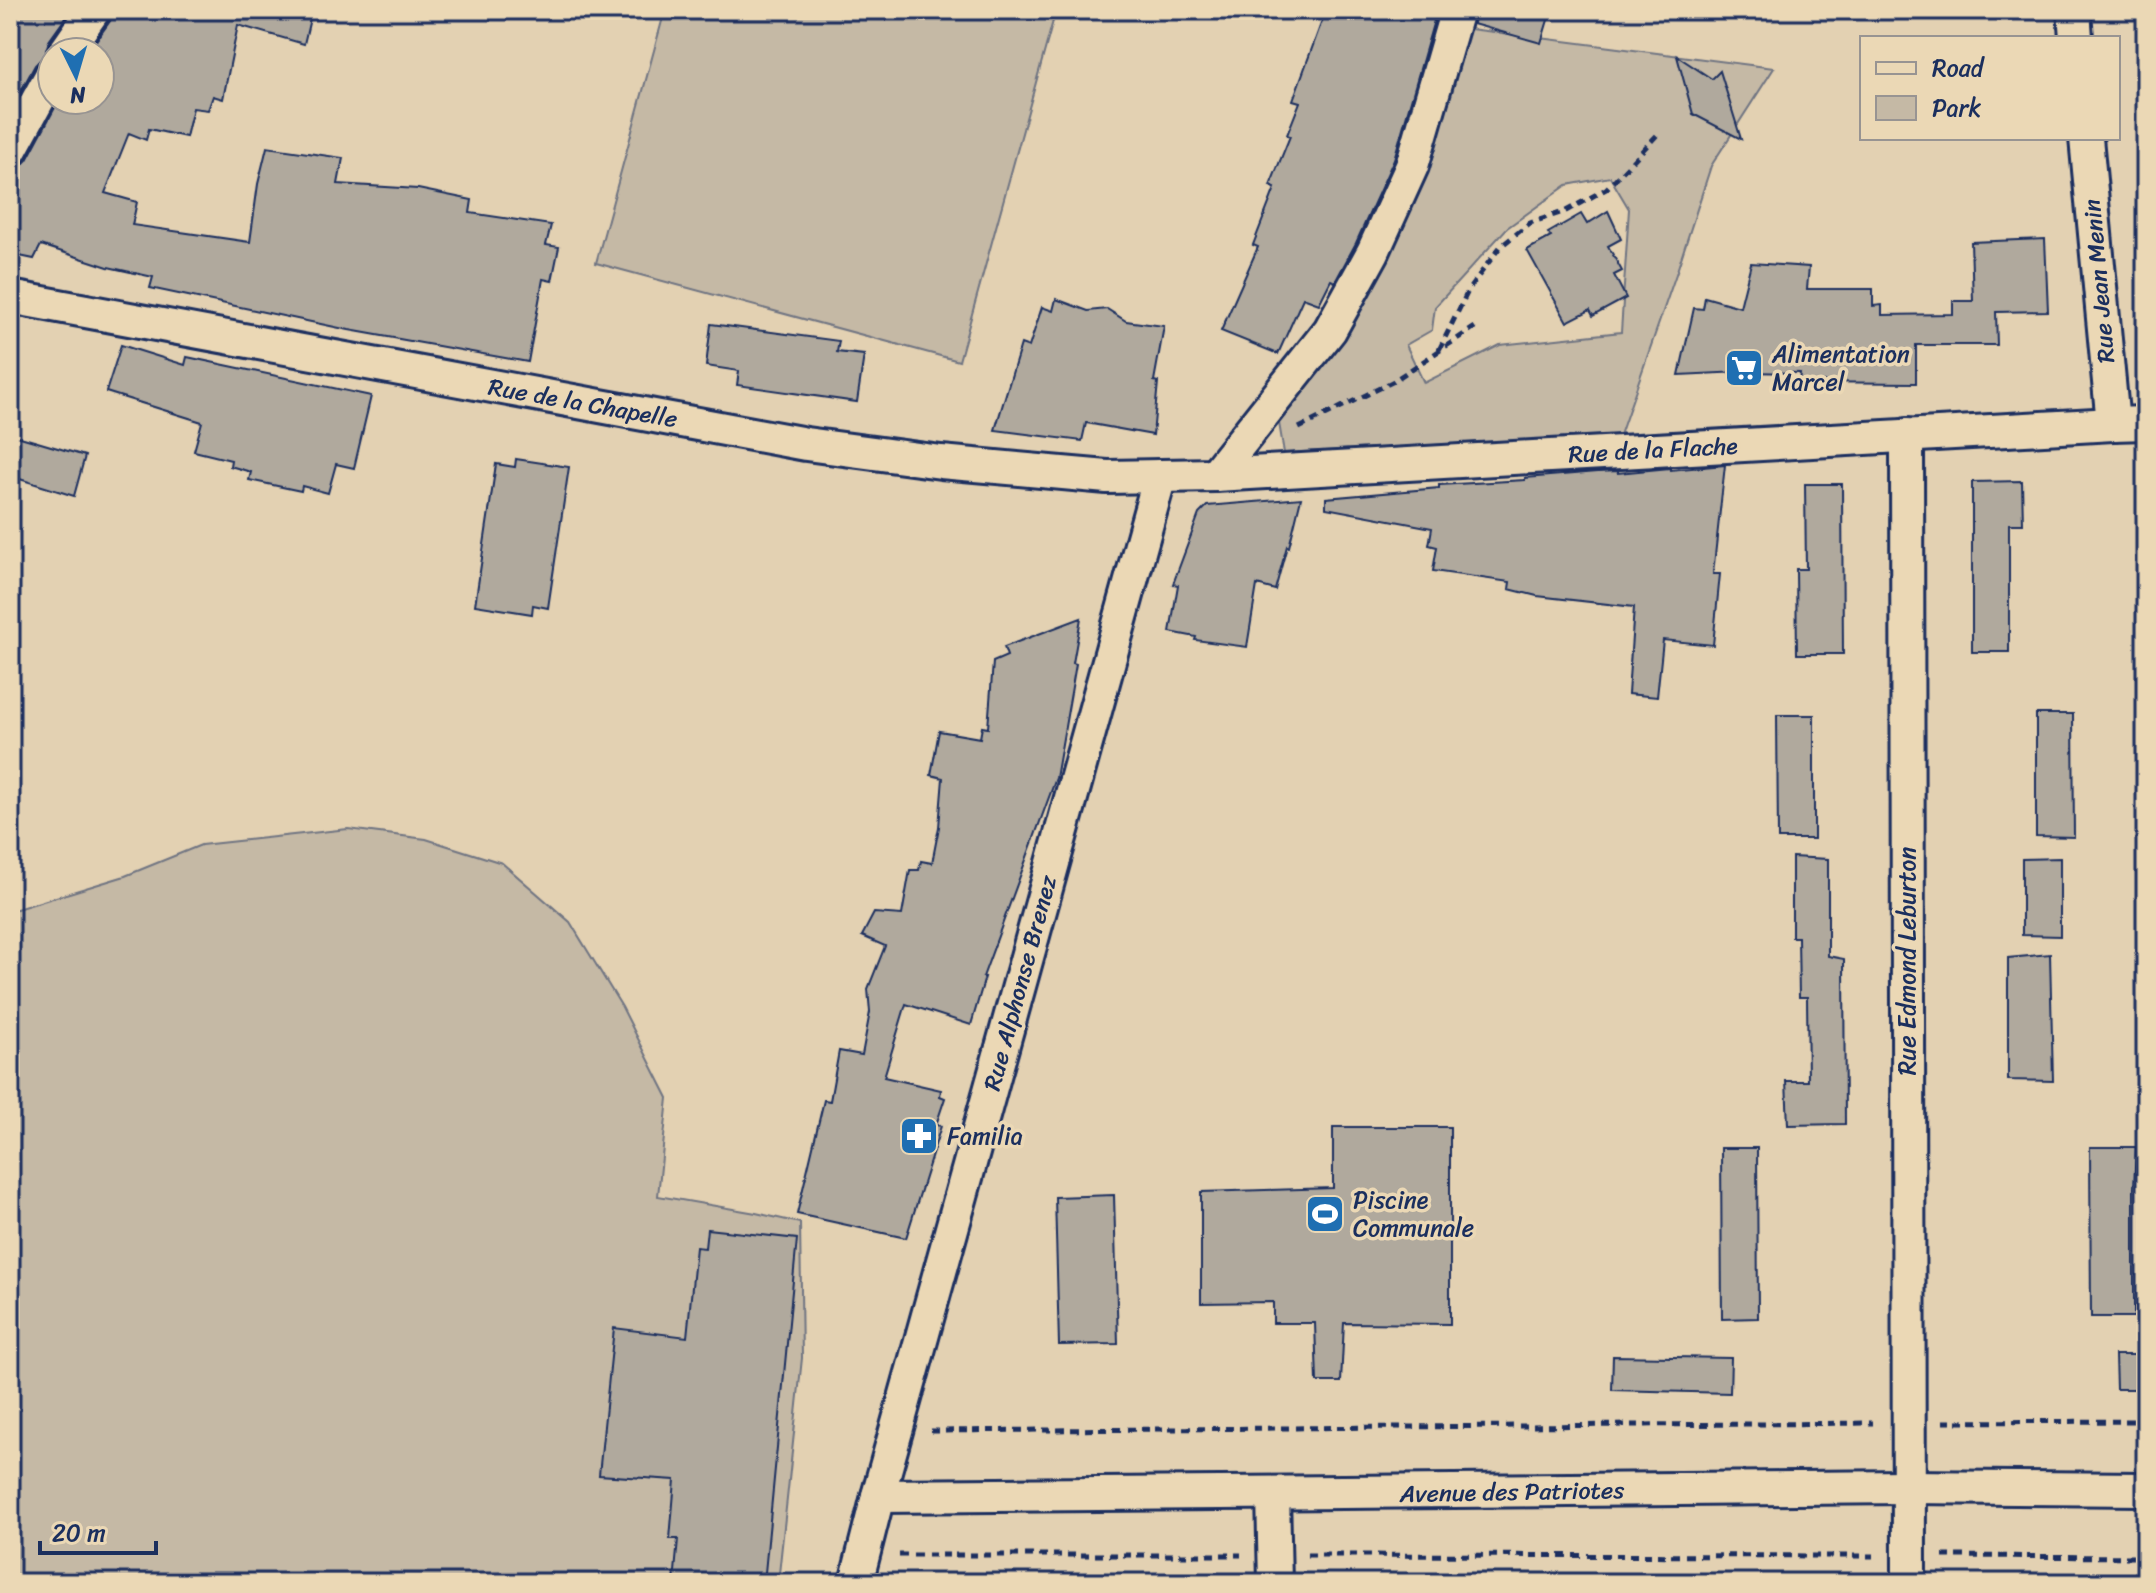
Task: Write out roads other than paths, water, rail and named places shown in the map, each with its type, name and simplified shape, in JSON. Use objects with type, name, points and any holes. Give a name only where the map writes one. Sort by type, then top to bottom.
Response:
[{"type":"street","points":[[76,36],[94,10]]},
{"type":"street","points":[[1215,475],[1330,330],[1373,252],[1412,166],[1457,10]]},
{"type":"street","points":[[2074,10],[2076,36]]},
{"type":"street","points":[[10,151],[36,103]]},
{"type":"street","name":"Rue Jean Menin","points":[[2086,140],[2113,424]]},
{"type":"street","name":"Rue de la Chapelle","points":[[10,297],[806,444],[941,462],[1107,477],[1160,476]]},
{"type":"street","name":"Rue de la Flache","points":[[1160,476],[2146,423]]},
{"type":"street","name":"Rue Edmond Leburton","points":[[1907,435],[1909,1570]]},
{"type":"street","name":"Rue Alphonse Brenez","points":[[860,1569],[1160,476]]},
{"type":"street","name":"Avenue des Patriotes","points":[[878,1496],[1908,1487],[2146,1489]]},
{"type":"street","points":[[1273,1494],[1274,1569]]},
{"type":"place","name":"Alimentation Marcel","points":[[1744,368]]},
{"type":"place","name":"Familia","points":[[919,1136]]},
{"type":"place","name":"Piscine Communale","points":[[1325,1214]]}]
